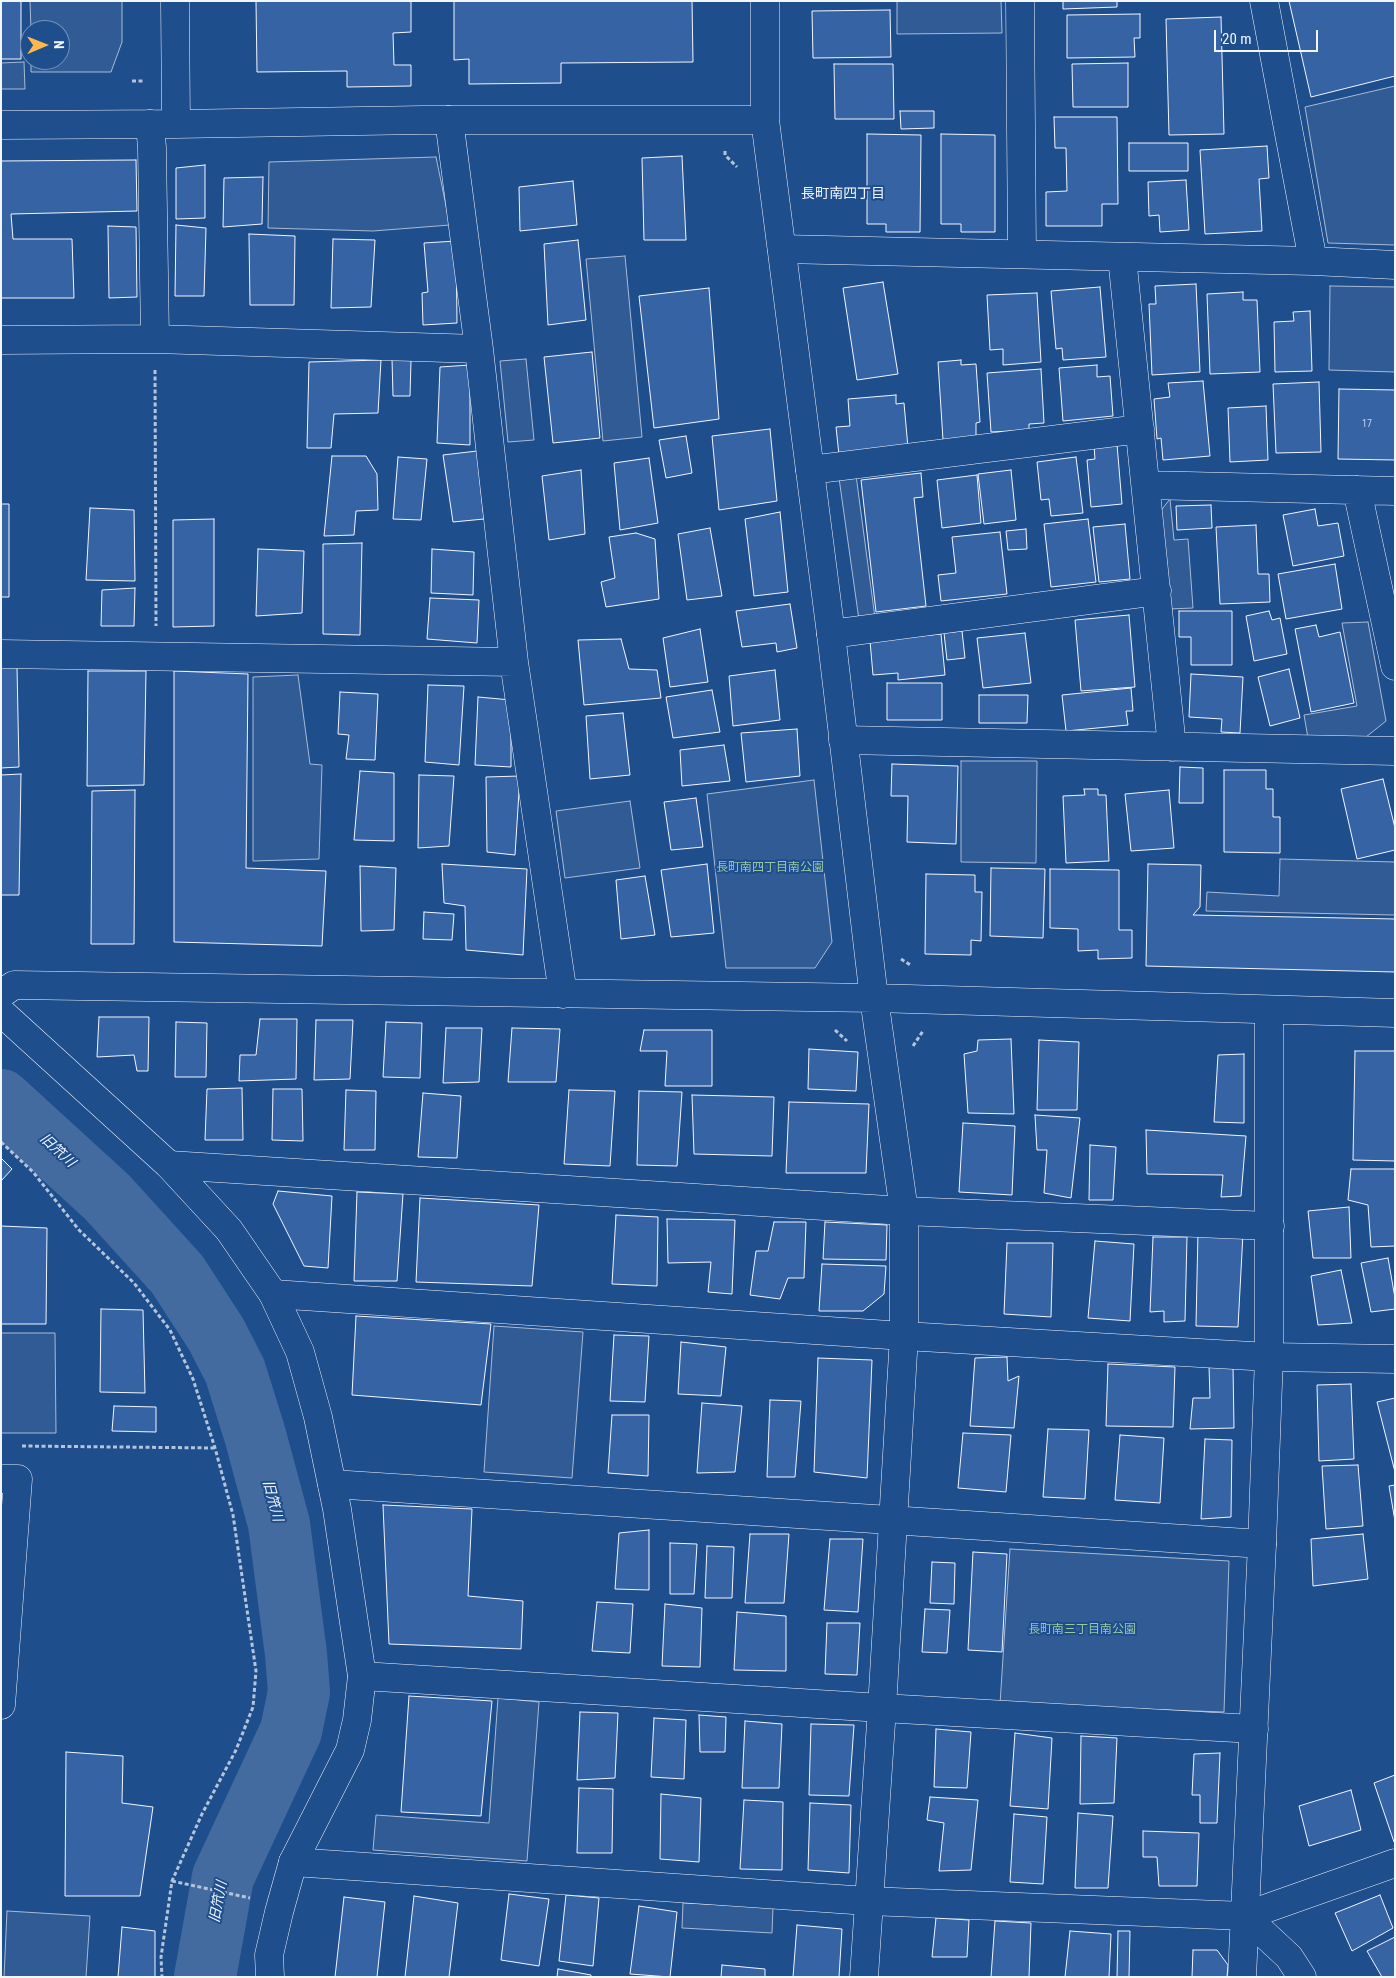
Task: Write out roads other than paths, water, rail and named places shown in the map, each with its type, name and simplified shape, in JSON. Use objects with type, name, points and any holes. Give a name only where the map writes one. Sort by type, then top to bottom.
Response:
[{"type":"street","points":[[155,339],[152,158],[163,124],[175,1]]},
{"type":"street","points":[[765,1],[765,120],[831,634],[874,998],[904,1211],[904,1336],[864,1977]]},
{"type":"street","points":[[1020,1],[1022,254]]},
{"type":"street","points":[[1264,1],[1313,261]]},
{"type":"street","points":[[449,120],[479,349],[514,662],[563,994]]},
{"type":"street","points":[[1,125],[449,120],[765,120]]},
{"type":"street","points":[[782,249],[1122,256],[1395,265]]},
{"type":"street","points":[[1122,256],[1172,747]]},
{"type":"street","points":[[1,340],[155,339],[479,349]]},
{"type":"street","points":[[810,470],[1140,429]]},
{"type":"street","points":[[1146,485],[1395,491]]},
{"type":"street","points":[[1358,490],[1395,666]]},
{"type":"street","points":[[831,634],[1156,591]]},
{"type":"street","points":[[1,654],[514,662]]},
{"type":"street","points":[[844,740],[1395,751]]},
{"type":"street","points":[[1,994],[14,985],[874,998],[1395,1013]]},
{"type":"street","points":[[1242,1977],[1269,1357],[1269,1010]]},
{"type":"street","points":[[1,1012],[169,1165],[229,1230],[273,1294],[300,1352],[318,1416],[337,1509],[362,1676],[357,1720],[350,1750],[293,1862],[269,1955],[270,1977]]},
{"type":"street","points":[[169,1165],[904,1211],[1270,1226]]},
{"type":"street","points":[[273,1294],[904,1336],[1269,1357],[1395,1359]]},
{"type":"street","points":[[1,1479],[18,1480],[1,1704]]},
{"type":"street","points":[[332,1484],[1262,1544]]},
{"type":"street","points":[[362,1676],[1254,1729]]},
{"type":"street","points":[[293,1862],[868,1901],[1245,1916],[1395,1863]]},
{"type":"street","points":[[1245,1916],[1289,1957],[1302,1977]]},
{"type":"waterway","name":"旧笊川","points":[[1,1100],[107,1197],[177,1274],[216,1334],[235,1371],[255,1435],[279,1524],[296,1654],[299,1692],[291,1731],[223,1877],[205,1977]]},
{"type":"district","name":"長町南四丁目","points":[[843,194]]},
{"type":"park label","name":"長町南四丁目南公園","points":[[770,868]]},
{"type":"park label","name":"長町南三丁目南公園","points":[[1082,1630]]}]
